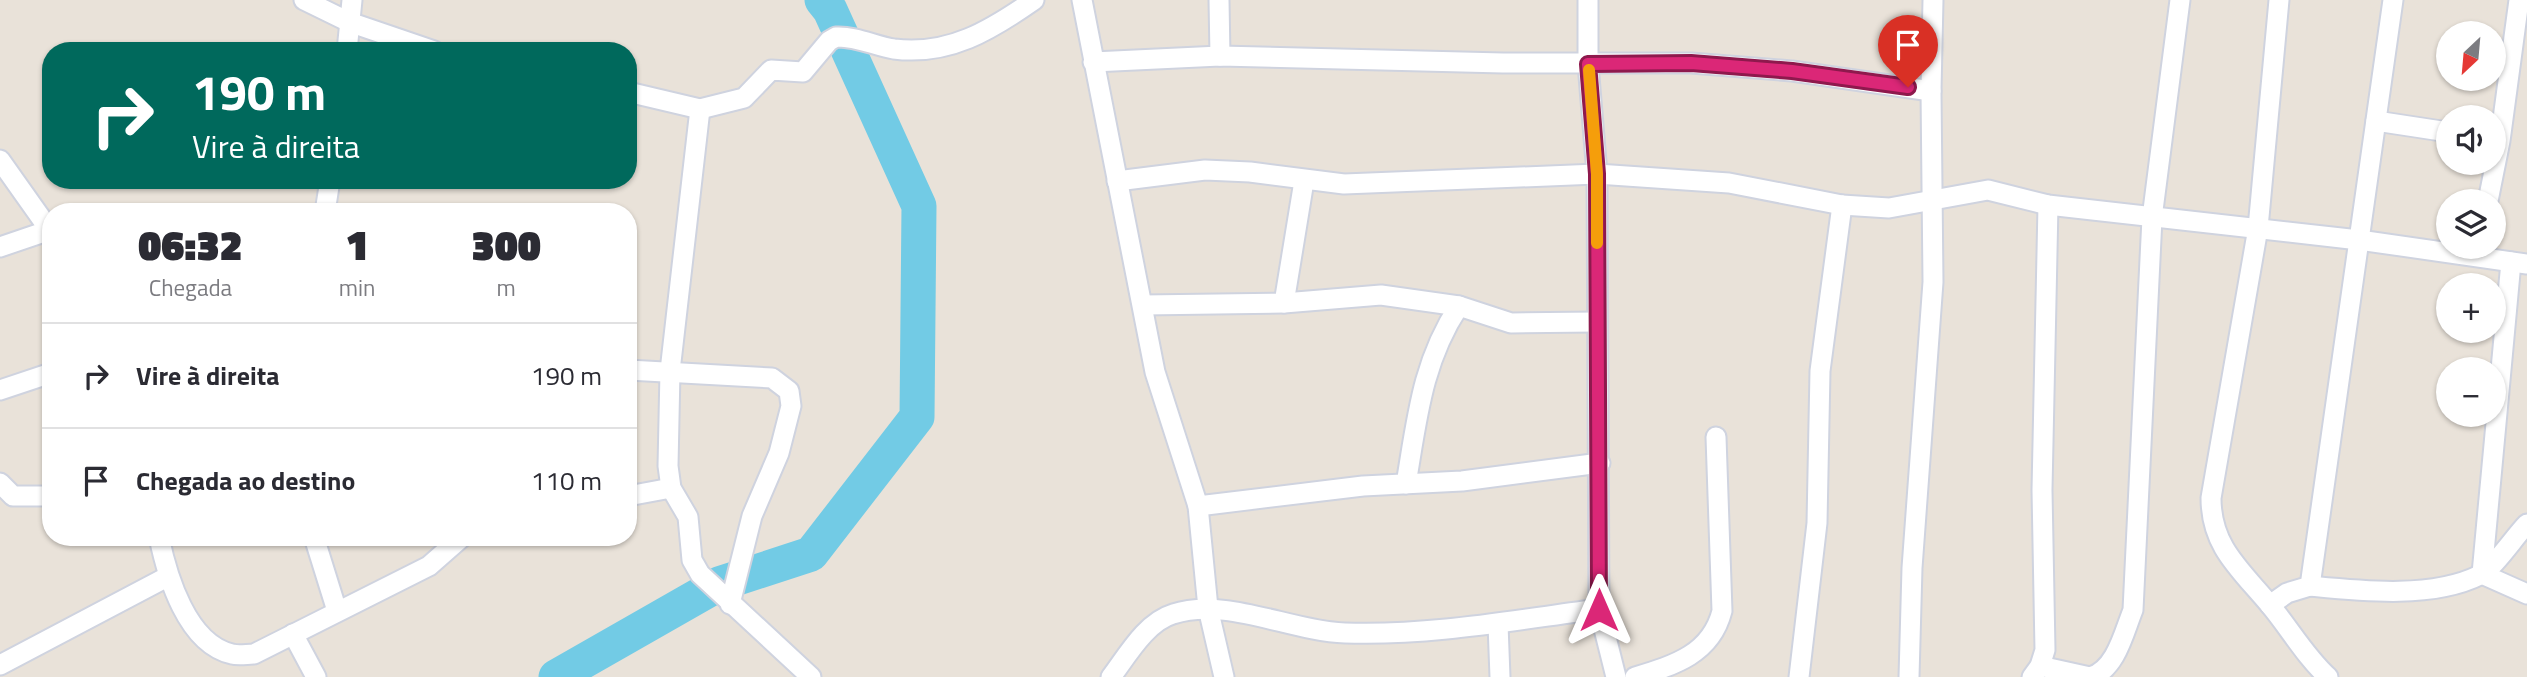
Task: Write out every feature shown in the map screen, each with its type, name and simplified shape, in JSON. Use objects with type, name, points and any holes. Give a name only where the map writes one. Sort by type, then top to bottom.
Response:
[{"type":"street","points":[[304,0],[349,22],[408,42]]},
{"type":"street","points":[[348,42],[352,0]]},
{"type":"street","points":[[637,94],[700,109],[744,98],[771,70],[803,72],[829,41],[836,37],[894,49],[929,50],[961,43],[988,30],[1034,0]]},
{"type":"street","points":[[1082,0],[1155,372],[1198,506],[1208,608],[1224,677]]},
{"type":"street","points":[[1219,0],[1220,56]]},
{"type":"street","points":[[1588,0],[1588,64],[1597,174],[1599,610],[1616,677]]},
{"type":"street","points":[[1909,677],[1912,568],[1933,282],[1933,0]]},
{"type":"street","points":[[2048,205],[2042,490],[2045,650],[2036,671],[2090,677],[2098,675],[2114,656],[2133,610],[2152,218],[2180,0]]},
{"type":"street","points":[[2279,0],[2258,228],[2211,498],[2211,522],[2231,561],[2328,677]]},
{"type":"street","points":[[2310,586],[2393,0]]},
{"type":"street","points":[[2502,105],[2519,0]]},
{"type":"street","points":[[1093,62],[1220,56],[1588,64],[1691,63],[1792,71],[1931,90]]},
{"type":"street","points":[[700,109],[670,371],[668,466],[671,488],[688,517],[692,560],[700,574],[811,677]]},
{"type":"street","points":[[2376,121],[2436,130]]},
{"type":"street","points":[[0,160],[42,220]]},
{"type":"street","points":[[1117,181],[1205,170],[1250,172],[1343,184],[1597,174],[1729,183],[1842,205],[1889,208],[1933,203],[1969,192],[1988,190],[2048,205],[2436,248]]},
{"type":"street","points":[[1284,303],[1304,181]]},
{"type":"street","points":[[1799,677],[1817,523],[1819,371],[1842,205]]},
{"type":"street","points":[[0,247],[42,234]]},
{"type":"street","points":[[2482,574],[2519,263]]},
{"type":"street","points":[[1143,305],[1284,303],[1381,295],[1459,306],[1511,323],[1596,322]]},
{"type":"street","points":[[1406,484],[1428,364],[1439,335],[1459,306]]},
{"type":"street","points":[[637,370],[772,378],[789,391],[791,406],[779,453],[752,516],[730,604]]},
{"type":"street","points":[[0,390],[42,376]]},
{"type":"street","points":[[1635,677],[1675,666],[1691,656],[1711,639],[1719,624],[1723,611],[1716,437]]},
{"type":"street","points":[[1198,506],[1363,486],[1462,481],[1600,463]]},
{"type":"street","points":[[0,483],[13,496],[42,496]]},
{"type":"street","points":[[637,494],[671,488]]},
{"type":"street","points":[[2270,605],[2287,593],[2310,586],[2387,593],[2428,588],[2482,574],[2527,524]]},
{"type":"street","points":[[161,546],[167,577],[201,637],[233,655],[254,654],[429,566],[452,546]]},
{"type":"street","points":[[317,546],[337,611]]},
{"type":"street","points":[[2482,574],[2527,594]]},
{"type":"street","points":[[0,665],[167,577]]},
{"type":"street","points":[[1111,677],[1158,621],[1172,614],[1208,608],[1338,633],[1498,624],[1599,610]]},
{"type":"street","points":[[1498,624],[1500,677]]},
{"type":"street","points":[[293,634],[316,677]]},
{"type":"waterway","points":[[556,677],[719,584],[811,554],[917,417],[919,206],[830,10],[822,0]]},
{"type":"slow traffic","points":[[1589,70],[1597,174],[1597,243]]},
{"type":"route","points":[[1599,610],[1597,174],[1588,64],[1691,63],[1792,71],[1908,87]]}]
